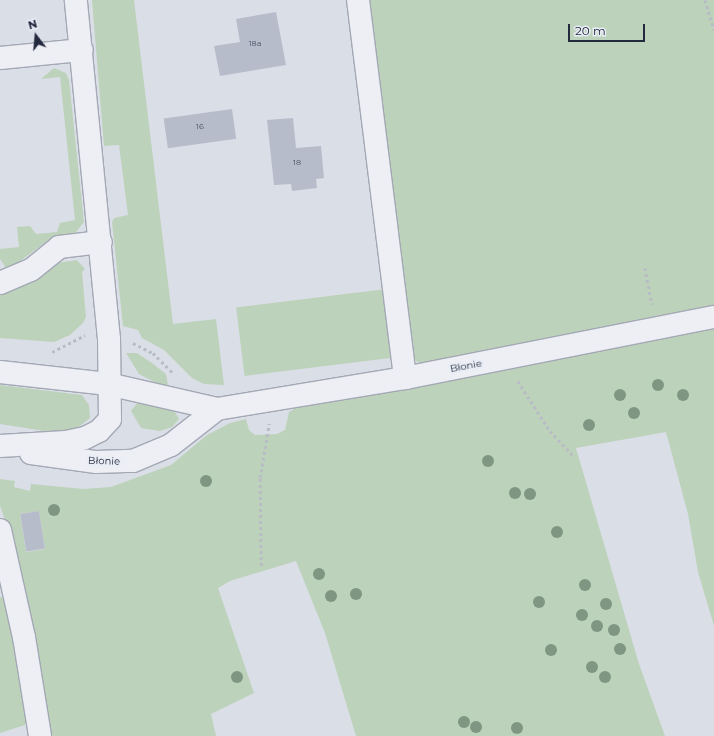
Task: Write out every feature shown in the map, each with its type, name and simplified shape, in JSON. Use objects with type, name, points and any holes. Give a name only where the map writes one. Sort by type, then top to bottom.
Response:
[{"type":"street","points":[[0,446],[66,442],[99,431],[110,419],[112,402],[108,384],[110,339],[76,0]]},
{"type":"street","points":[[358,0],[405,378]]},
{"type":"street","points":[[0,58],[82,50]]},
{"type":"street","points":[[0,283],[14,280],[31,270],[59,247],[101,242]]},
{"type":"street","name":"Błonie","points":[[0,372],[108,384],[217,409],[405,378],[714,317]]},
{"type":"street","name":"Błonie","points":[[0,446],[96,462],[133,461],[171,445],[217,409]]},
{"type":"street","points":[[0,530],[24,637],[40,736]]},
{"type":"path","points":[[705,0],[714,30]]},
{"type":"path","points":[[645,268],[657,328]]},
{"type":"path","points":[[48,352],[61,350],[84,335],[110,339],[142,346],[162,361],[178,379]]},
{"type":"path","points":[[504,358],[550,431],[573,456]]},
{"type":"path","points":[[261,566],[260,478],[269,428],[269,400]]},
{"type":"green space","points":[[92,0],[134,0],[173,324],[216,319],[224,385],[204,384],[192,378],[164,350],[142,338],[138,330],[123,326],[112,222],[114,218],[128,215],[119,145],[104,146]]},
{"type":"green space","points":[[364,0],[714,0],[714,310],[423,365],[409,357]]},
{"type":"green space","points":[[54,68],[66,73],[69,80],[84,222],[75,233],[47,241],[15,265],[6,268],[0,259],[0,249],[19,247],[17,227],[30,226],[36,234],[57,232],[60,223],[75,220],[60,77],[41,79]]},
{"type":"green space","points":[[77,260],[85,269],[82,272],[86,317],[83,323],[70,335],[54,342],[0,338],[0,294],[31,283],[57,263]]},
{"type":"green space","points":[[386,289],[394,357],[245,376],[236,307]]},
{"type":"green space","points":[[714,324],[714,626],[698,572],[688,514],[666,432],[576,448],[639,664],[665,736],[356,736],[325,633],[296,561],[230,581],[218,588],[254,693],[211,714],[216,736],[48,736],[12,539],[0,506],[0,479],[15,481],[14,487],[30,491],[31,484],[83,489],[111,487],[171,465],[207,435],[230,423],[246,419],[249,430],[255,435],[277,434],[285,430],[289,412],[301,405]],"holes":[[[39,511],[45,549],[26,552],[20,514]]]},
{"type":"green space","points":[[126,353],[137,353],[166,374],[168,385],[166,388],[139,374]]},
{"type":"green space","points":[[0,385],[82,395],[89,405],[90,418],[76,429],[57,433],[0,424]]},
{"type":"green space","points":[[138,402],[175,412],[179,419],[172,427],[160,431],[141,428],[131,411]]},
{"type":"green space","points":[[0,597],[5,598],[29,716],[25,725],[0,733]]},
{"type":"building","points":[[276,12],[286,65],[220,76],[214,46],[240,42],[236,19]]},
{"type":"building","points":[[232,109],[236,139],[168,148],[164,119]]},
{"type":"building","points":[[293,118],[296,148],[321,146],[324,178],[316,179],[317,188],[292,191],[291,184],[274,185],[267,120]]},
{"type":"building","points":[[39,511],[45,549],[26,552],[20,514]]}]
